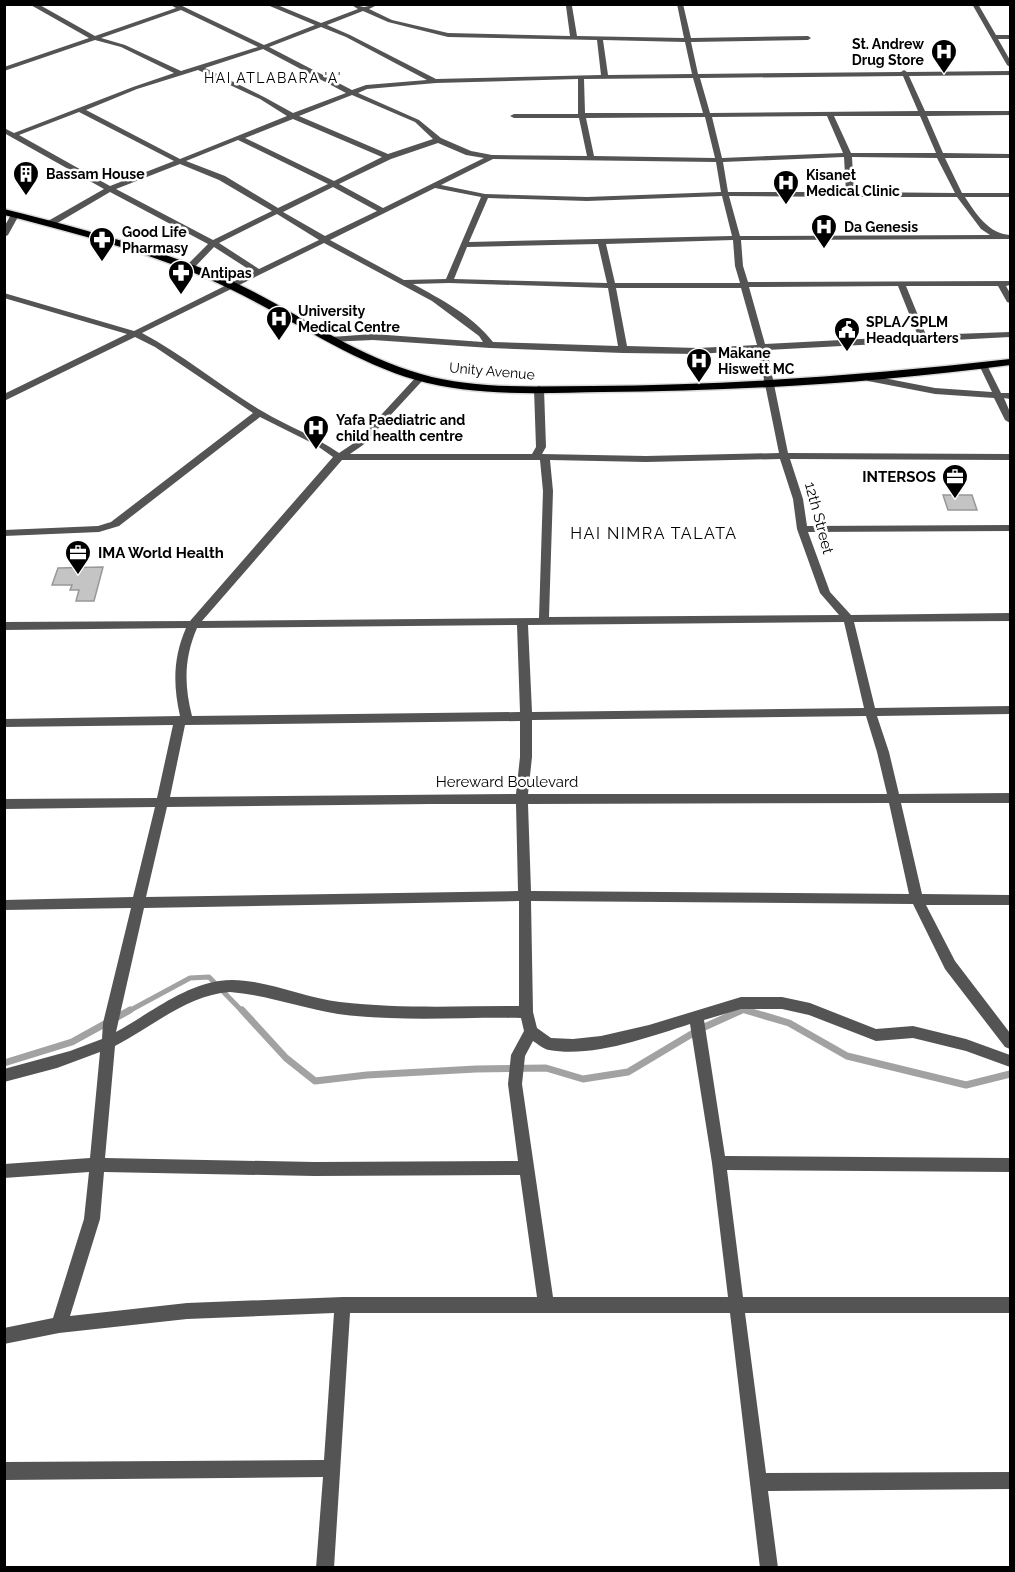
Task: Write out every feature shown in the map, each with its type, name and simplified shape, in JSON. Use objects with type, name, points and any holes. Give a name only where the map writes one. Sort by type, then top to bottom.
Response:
[{"type":"main road","name":"Unity Avenue","points":[[8,214],[51,223],[189,268],[233,286],[366,357],[420,378],[471,387],[539,390],[768,385],[868,378],[1011,362]]},
{"type":"street","points":[[32,4],[95,38],[123,46],[179,73]]},
{"type":"street","points":[[172,4],[264,47],[350,92],[417,121],[438,140],[460,150],[492,157],[719,160],[848,155],[1011,156]]},
{"type":"street","points":[[4,69],[191,4]]},
{"type":"street","points":[[268,4],[348,36],[436,81]]},
{"type":"street","points":[[352,4],[412,27],[448,35],[687,40],[808,38]]},
{"type":"street","points":[[14,135],[79,109],[179,73],[264,47],[376,4]]},
{"type":"street","points":[[461,4],[643,4]]},
{"type":"street","name":"12th Street","points":[[680,4],[695,74],[716,142],[725,194],[737,238],[739,266],[762,348],[784,456],[798,499],[802,529],[825,593],[848,618],[870,711],[883,752],[892,799],[917,899],[950,965],[1011,1042]]},
{"type":"street","points":[[745,4],[786,4]]},
{"type":"street","points":[[975,4],[1011,65]]},
{"type":"street","points":[[569,5],[574,39]]},
{"type":"street","points":[[995,37],[1011,37]]},
{"type":"street","points":[[600,39],[605,76]]},
{"type":"street","points":[[197,67],[262,98],[291,115],[388,157]]},
{"type":"street","points":[[904,72],[916,94],[921,114],[960,195],[981,226],[1011,243]]},
{"type":"street","points":[[51,223],[110,189],[350,92],[377,85],[436,81],[695,74],[1011,73]]},
{"type":"street","points":[[581,77],[582,116],[591,158]]},
{"type":"street","points":[[79,109],[179,161],[222,178],[324,240],[435,299],[482,334],[490,345]]},
{"type":"street","points":[[514,116],[1011,113]]},
{"type":"street","points":[[830,114],[848,155],[850,196]]},
{"type":"street","points":[[4,130],[213,243],[260,273]]},
{"type":"street","points":[[238,138],[384,211]]},
{"type":"street","points":[[189,268],[213,243],[388,157],[438,140]]},
{"type":"street","points":[[4,398],[492,157]]},
{"type":"street","points":[[436,186],[485,196],[586,199],[725,194],[1011,195]]},
{"type":"street","points":[[448,281],[485,196]]},
{"type":"street","points":[[4,235],[8,214]]},
{"type":"street","points":[[463,245],[737,238],[1011,237]]},
{"type":"street","points":[[602,243],[623,350]]},
{"type":"street","points":[[405,282],[448,281],[612,286],[1006,283],[1011,300]]},
{"type":"street","points":[[901,284],[923,338]]},
{"type":"street","points":[[4,295],[136,334],[158,345],[259,413],[319,443],[339,457],[646,459],[784,456],[1011,457]]},
{"type":"street","points":[[331,340],[373,337],[490,345],[698,351],[1011,335]]},
{"type":"street","points":[[983,365],[1011,420]]},
{"type":"street","points":[[59,1324],[92,1219],[95,1165],[110,1023],[161,803],[184,720],[179,693],[184,642],[193,624],[240,567],[339,457],[360,443],[420,378]]},
{"type":"street","points":[[868,378],[924,390],[1011,396]]},
{"type":"street","points":[[539,390],[540,457],[548,491],[544,621]]},
{"type":"street","points":[[4,533],[99,530],[115,524],[259,413]]},
{"type":"street","points":[[802,529],[1011,528]]},
{"type":"street","points":[[4,626],[1011,617]]},
{"type":"street","points":[[522,621],[526,715],[526,757],[522,799],[526,1012],[531,1031],[548,1044],[573,1045],[601,1042],[649,1031],[741,1003],[782,1003],[810,1010],[876,1035],[913,1032],[966,1045],[1011,1061]]},
{"type":"street","points":[[4,723],[1011,710]]},
{"type":"street","name":"Hereward Boulevard","points":[[4,804],[522,799],[1011,798]]},
{"type":"street","points":[[4,905],[525,896],[1011,900]]},
{"type":"street","points":[[4,1076],[69,1058],[108,1043],[189,997],[219,986],[240,986],[312,1004],[365,1010],[526,1012]]},
{"type":"street","points":[[696,1016],[719,1163],[769,1568]]},
{"type":"street","points":[[531,1031],[519,1055],[515,1084],[546,1305]]},
{"type":"street","points":[[719,1163],[1011,1165]]},
{"type":"street","points":[[4,1171],[95,1165],[314,1169],[527,1168]]},
{"type":"street","points":[[4,1336],[59,1324],[187,1311],[343,1305],[1011,1305]]},
{"type":"street","points":[[325,1568],[343,1305]]},
{"type":"street","points":[[4,1471],[333,1468]]},
{"type":"street","points":[[760,1482],[1011,1481]]},
{"type":"building","name":"INTERSOS","points":[[943,495],[972,495],[977,510],[948,510]]},
{"type":"building","name":"IMA World Health","points":[[103,567],[94,601],[76,601],[79,590],[70,590],[72,585],[52,585],[58,568]]},
{"type":"waterway","points":[[127,1012],[190,978],[209,977],[243,1012]]},
{"type":"waterway","points":[[4,1063],[72,1042],[130,1010]]},
{"type":"waterway","points":[[242,1010],[286,1058],[315,1081],[367,1075],[476,1069],[546,1068],[583,1079],[628,1072],[700,1029],[742,1010]]},
{"type":"waterway","points":[[739,1012],[743,1010],[750,1012]]},
{"type":"waterway","points":[[745,1010],[789,1023],[847,1056],[966,1085],[1010,1074]]},
{"type":"place","name":"St. Andrew Drug Store","points":[[944,75]]},
{"type":"place","name":"Bassam House","points":[[26,197]]},
{"type":"place","name":"Kisanet Medical Clinic","points":[[786,206]]},
{"type":"place","name":"Da Genesis","points":[[824,250]]},
{"type":"place","name":"Good Life Pharmasy","points":[[102,263]]},
{"type":"place","name":"Antipas","points":[[181,296]]},
{"type":"place","name":"University Medical Centre","points":[[279,342]]},
{"type":"place","name":"SPLA/SPLM Headquarters","points":[[847,353]]},
{"type":"place","name":"Makane Hiswett MC","points":[[699,384]]},
{"type":"place","name":"Yafa Paediatric and child health centre","points":[[316,451]]},
{"type":"place","name":"INTERSOS","points":[[955,500]]},
{"type":"place","name":"IMA World Health","points":[[78,576]]},
{"type":"district","name":"HAI ATLABARA 'A'","points":[[273,78]]},
{"type":"district","name":"HAI NIMRA TALATA","points":[[654,533]]}]
